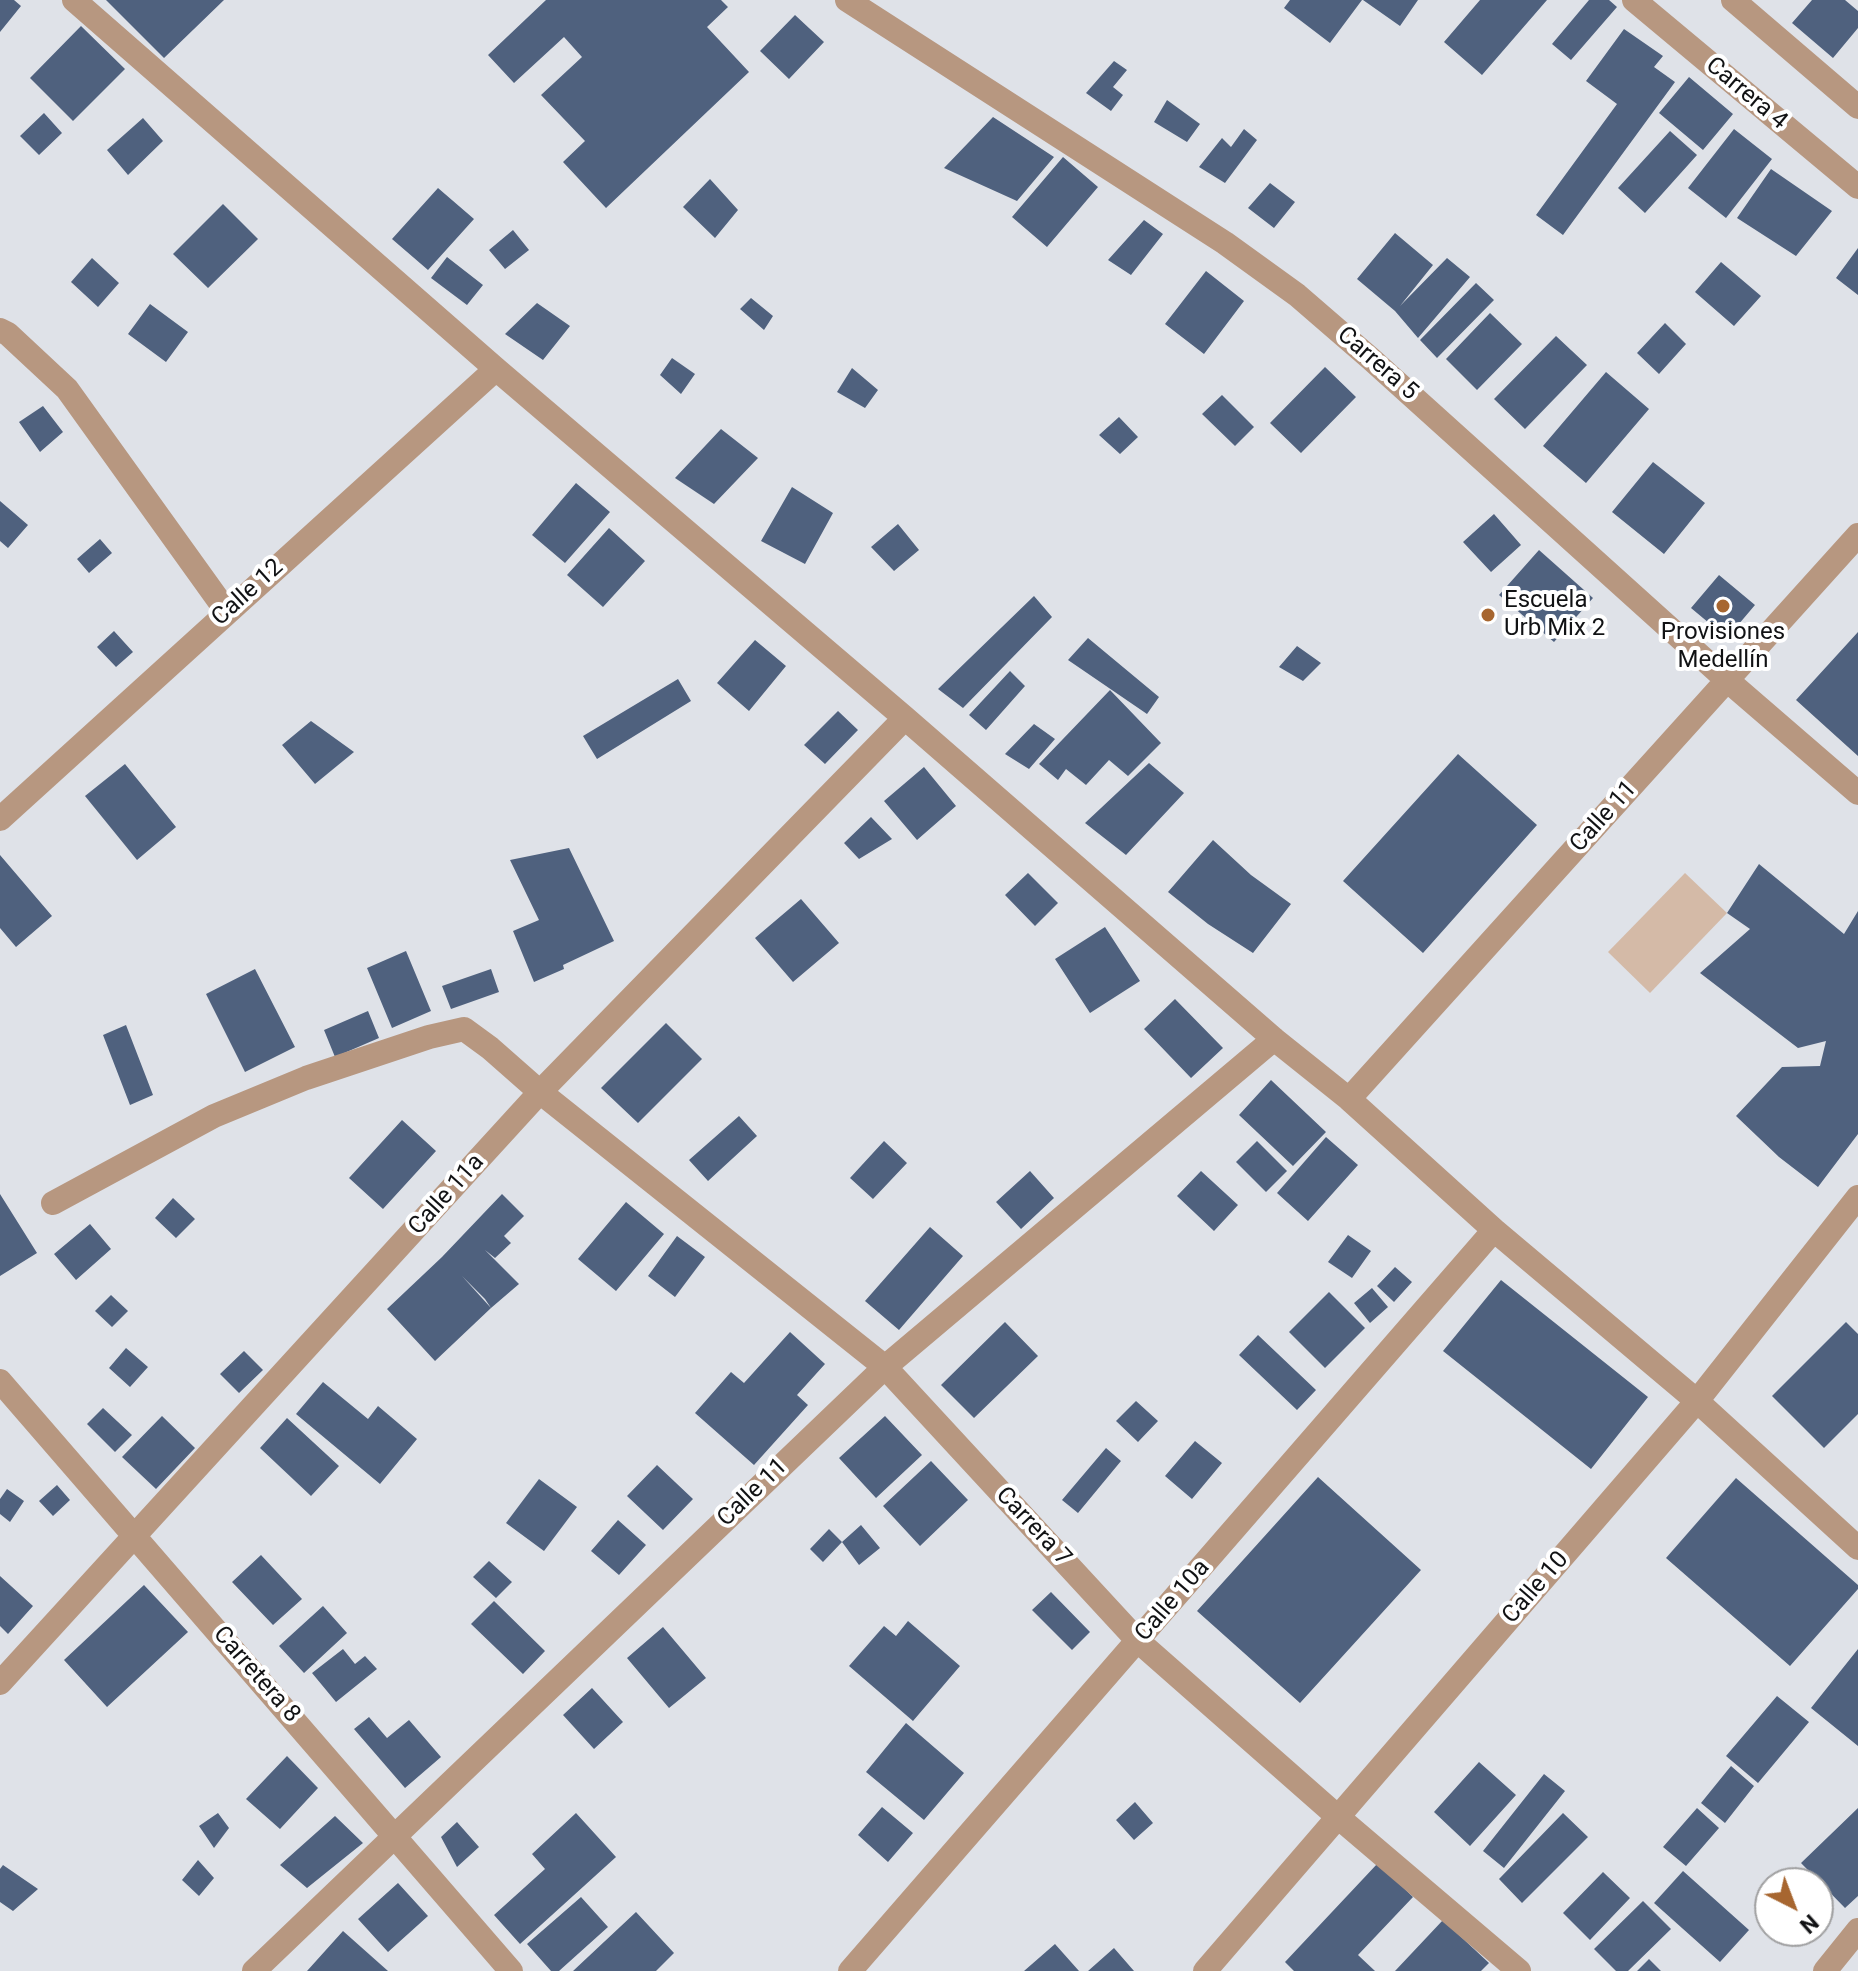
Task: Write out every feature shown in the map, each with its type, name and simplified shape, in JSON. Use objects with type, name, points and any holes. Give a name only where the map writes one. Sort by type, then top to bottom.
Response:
[{"type":"street","points":[[74,0],[496,369],[905,718],[1274,1039],[1349,1099],[1494,1230],[1697,1401],[1858,1548]]},
{"type":"street","name":"Carrera 5","points":[[847,0],[1225,243],[1297,295],[1727,680],[1858,793]]},
{"type":"street","name":"Carrera 4","points":[[1634,0],[1858,187]]},
{"type":"street","points":[[1733,0],[1858,107]]},
{"type":"street","points":[[0,330],[67,389],[227,612]]},
{"type":"street","name":"Calle 12","points":[[3,811],[496,369]]},
{"type":"street","name":"Calle 11","points":[[1349,1099],[1858,535]]},
{"type":"street","name":"Calle 11a","points":[[0,1683],[540,1092],[905,718]]},
{"type":"street","name":"Carrera 7","points":[[53,1203],[214,1116],[306,1078],[429,1037],[464,1029],[885,1367],[1138,1641],[1519,1971]]},
{"type":"street","name":"Calle 11","points":[[254,1971],[885,1367],[1274,1039]]},
{"type":"street","name":"Calle 10","points":[[1205,1971],[1697,1401],[1858,1197]]},
{"type":"street","name":"Calle 10a","points":[[850,1971],[1494,1230]]},
{"type":"street","name":"Carretera 8","points":[[0,1381],[511,1971]]},
{"type":"street","points":[[1825,1971],[1858,1930]]},
{"type":"shaded area","points":[[1685,873],[1727,913],[1650,993],[1608,952]]},
{"type":"building","points":[[0,0],[14,0],[21,6],[0,32]]},
{"type":"building","points":[[106,0],[224,0],[164,58]]},
{"type":"building","points":[[546,0],[721,0],[728,7],[707,27],[749,72],[606,208],[563,162],[585,141],[541,95],[582,57],[564,37],[514,83],[488,55]]},
{"type":"building","points":[[1290,0],[1362,0],[1330,43],[1284,8]]},
{"type":"building","points":[[1363,0],[1418,0],[1400,26]]},
{"type":"building","points":[[1480,0],[1547,0],[1482,75],[1444,42]]},
{"type":"building","points":[[1589,0],[1609,0],[1617,7],[1571,60],[1552,44]]},
{"type":"building","points":[[1812,0],[1845,0],[1858,11],[1858,28],[1833,58],[1792,23]]},
{"type":"building","points":[[795,15],[824,42],[789,79],[760,51]]},
{"type":"building","points":[[81,26],[125,69],[73,121],[30,78]]},
{"type":"building","points":[[1624,29],[1663,56],[1654,67],[1675,82],[1563,235],[1536,215],[1617,104],[1586,81]]},
{"type":"building","points":[[1114,61],[1127,70],[1113,87],[1123,95],[1111,111],[1086,93]]},
{"type":"building","points":[[1689,77],[1733,114],[1703,150],[1659,113]]},
{"type":"building","points":[[1167,100],[1200,124],[1187,142],[1154,122]]},
{"type":"building","points":[[44,113],[62,133],[39,155],[20,136]]},
{"type":"building","points":[[993,117],[1054,157],[1017,201],[944,168]]},
{"type":"building","points":[[143,118],[163,141],[128,175],[107,150]]},
{"type":"building","points":[[1244,129],[1257,140],[1225,183],[1199,167],[1222,138],[1231,147]]},
{"type":"building","points":[[1734,129],[1772,159],[1726,218],[1688,188]]},
{"type":"building","points":[[1670,131],[1697,155],[1645,213],[1618,188]]},
{"type":"building","points":[[1063,157],[1098,187],[1047,247],[1012,217]]},
{"type":"building","points":[[1771,169],[1832,211],[1796,256],[1737,218]]},
{"type":"building","points":[[710,179],[738,210],[715,238],[683,207]]},
{"type":"building","points":[[1270,183],[1295,202],[1274,228],[1248,208]]},
{"type":"building","points":[[438,188],[474,219],[428,270],[392,239]]},
{"type":"building","points":[[223,204],[258,239],[208,288],[173,254]]},
{"type":"building","points":[[1144,220],[1163,234],[1131,275],[1108,260]]},
{"type":"building","points":[[513,230],[529,250],[505,269],[489,250]]},
{"type":"building","points":[[1395,233],[1433,265],[1400,306],[1447,258],[1470,277],[1418,338],[1395,311],[1357,279]]},
{"type":"building","points":[[1858,248],[1858,295],[1836,278]]},
{"type":"building","points":[[447,257],[483,285],[467,305],[431,278]]},
{"type":"building","points":[[92,258],[119,283],[98,307],[71,282]]},
{"type":"building","points":[[1721,262],[1761,296],[1734,326],[1695,292]]},
{"type":"building","points":[[1206,271],[1244,301],[1204,354],[1165,324]]},
{"type":"building","points":[[1476,283],[1494,300],[1437,358],[1420,340]]},
{"type":"building","points":[[751,298],[773,316],[764,330],[740,309]]},
{"type":"building","points":[[537,303],[570,326],[543,360],[505,334]]},
{"type":"building","points":[[150,304],[188,332],[166,362],[128,334]]},
{"type":"building","points":[[1490,313],[1522,344],[1477,390],[1446,359]]},
{"type":"building","points":[[1665,323],[1686,344],[1659,374],[1637,353]]},
{"type":"building","points":[[1556,336],[1587,365],[1525,429],[1494,399]]},
{"type":"building","points":[[672,358],[695,374],[681,394],[660,375]]},
{"type":"building","points":[[1325,367],[1356,397],[1301,453],[1270,423]]},
{"type":"building","points":[[852,368],[878,390],[865,408],[837,392]]},
{"type":"building","points":[[1606,372],[1649,409],[1586,483],[1543,446]]},
{"type":"building","points":[[1222,395],[1254,427],[1235,446],[1202,414]]},
{"type":"building","points":[[43,406],[63,432],[40,452],[19,422]]},
{"type":"building","points":[[1119,417],[1138,437],[1120,454],[1099,435]]},
{"type":"building","points":[[721,429],[758,458],[714,504],[675,478]]},
{"type":"building","points":[[1653,462],[1705,503],[1664,554],[1612,512]]},
{"type":"building","points":[[576,483],[610,512],[565,563],[532,535]]},
{"type":"building","points":[[792,487],[833,513],[805,564],[761,541]]},
{"type":"building","points":[[0,501],[28,525],[8,548],[0,541]]},
{"type":"building","points":[[1494,514],[1521,545],[1491,572],[1463,542]]},
{"type":"building","points":[[898,524],[919,550],[894,571],[871,547]]},
{"type":"building","points":[[609,528],[645,561],[603,607],[567,575]]},
{"type":"building","points":[[100,539],[112,553],[89,573],[77,559]]},
{"type":"building","points":[[1539,550],[1593,598],[1554,642],[1499,595]]},
{"type":"building","name":"Provisiones Medellín","points":[[1719,575],[1755,605],[1727,638],[1691,608]]},
{"type":"building","points":[[1034,596],[1052,617],[963,708],[938,689]]},
{"type":"building","points":[[114,631],[133,652],[116,667],[97,647]]},
{"type":"building","points":[[1858,632],[1858,756],[1796,700]]},
{"type":"building","points":[[1088,638],[1159,697],[1147,714],[1068,660]]},
{"type":"building","points":[[755,640],[786,666],[749,711],[717,683]]},
{"type":"building","points":[[1297,646],[1321,663],[1303,681],[1279,667]]},
{"type":"building","points":[[1010,671],[1025,686],[986,730],[969,715]]},
{"type":"building","points":[[678,679],[691,701],[597,759],[583,736]]},
{"type":"building","points":[[1110,690],[1161,743],[1128,776],[1109,760],[1086,785],[1066,769],[1058,780],[1039,764]]},
{"type":"building","points":[[838,711],[858,730],[825,764],[804,745]]},
{"type":"building","points":[[311,721],[354,752],[315,784],[282,745]]},
{"type":"building","points":[[1034,724],[1055,739],[1029,769],[1005,754]]},
{"type":"building","points":[[1458,754],[1537,825],[1423,953],[1343,881]]},
{"type":"building","points":[[1149,763],[1184,793],[1126,855],[1085,823]]},
{"type":"building","points":[[125,764],[176,827],[137,860],[85,796]]},
{"type":"building","points":[[924,767],[956,806],[917,840],[884,801]]},
{"type":"building","points":[[871,817],[892,839],[859,859],[844,843]]},
{"type":"building","points":[[1213,840],[1251,875],[1291,904],[1253,953],[1208,924],[1168,892]]},
{"type":"building","points":[[569,848],[614,941],[534,982],[513,931],[539,920],[510,860]]},
{"type":"building","points":[[0,855],[52,916],[16,947],[0,928]]},
{"type":"building","points":[[1759,864],[1844,934],[1858,911],[1858,1134],[1818,1187],[1779,1157],[1736,1116],[1782,1067],[1820,1066],[1826,1041],[1798,1048],[1700,973],[1750,929],[1727,913]]},
{"type":"building","points":[[1028,873],[1058,903],[1035,926],[1005,895]]},
{"type":"building","points":[[801,899],[839,943],[793,982],[755,938]]},
{"type":"building","points":[[1105,927],[1140,981],[1090,1013],[1055,959]]},
{"type":"building","points":[[406,951],[431,1011],[392,1028],[367,968]]},
{"type":"building","points":[[255,969],[295,1047],[245,1072],[206,994]]},
{"type":"building","points":[[491,969],[499,992],[451,1009],[442,986]]},
{"type":"building","points":[[1175,999],[1223,1048],[1191,1078],[1144,1029]]},
{"type":"building","points":[[368,1011],[379,1038],[335,1057],[324,1030]]},
{"type":"building","points":[[666,1023],[702,1059],[638,1123],[601,1088]]},
{"type":"building","points":[[126,1025],[153,1095],[130,1105],[103,1035]]},
{"type":"building","points":[[1271,1080],[1326,1132],[1293,1166],[1239,1115]]},
{"type":"building","points":[[739,1116],[757,1136],[708,1181],[689,1160]]},
{"type":"building","points":[[402,1120],[436,1151],[383,1209],[349,1178]]},
{"type":"building","points":[[1326,1137],[1358,1165],[1308,1221],[1277,1193]]},
{"type":"building","points":[[884,1141],[907,1163],[873,1199],[850,1178]]},
{"type":"building","points":[[1257,1141],[1287,1171],[1266,1192],[1236,1162]]},
{"type":"building","points":[[1030,1171],[1054,1198],[1021,1229],[996,1202]]},
{"type":"building","points":[[1201,1171],[1238,1205],[1214,1231],[1177,1196]]},
{"type":"building","points":[[0,1194],[37,1253],[0,1276]]},
{"type":"building","points":[[502,1194],[524,1216],[504,1236],[511,1243],[495,1258],[485,1250],[519,1284],[435,1361],[387,1309]]},
{"type":"building","points":[[173,1198],[195,1219],[176,1238],[155,1218]]},
{"type":"building","points":[[626,1202],[664,1234],[616,1291],[578,1259]]},
{"type":"building","points":[[90,1224],[111,1249],[76,1280],[54,1254]]},
{"type":"building","points":[[930,1227],[963,1256],[899,1330],[865,1301]]},
{"type":"building","points":[[1348,1235],[1371,1251],[1352,1278],[1328,1262]]},
{"type":"building","points":[[677,1236],[705,1257],[675,1297],[648,1276]]},
{"type":"building","points":[[1395,1267],[1412,1282],[1394,1302],[1377,1286]]},
{"type":"building","points":[[1501,1280],[1648,1397],[1591,1469],[1443,1351]]},
{"type":"building","points":[[1372,1288],[1388,1307],[1370,1323],[1354,1303]]},
{"type":"building","points":[[1329,1292],[1365,1328],[1325,1368],[1289,1332]]},
{"type":"building","points":[[111,1295],[128,1311],[112,1327],[95,1311]]},
{"type":"building","points":[[1005,1322],[1038,1356],[974,1418],[941,1385]]},
{"type":"building","points":[[1846,1322],[1858,1334],[1858,1414],[1824,1448],[1772,1396]]},
{"type":"building","points":[[790,1332],[825,1364],[797,1395],[808,1405],[754,1465],[695,1413],[731,1372],[744,1383]]},
{"type":"building","points":[[1258,1335],[1316,1390],[1297,1410],[1239,1355]]},
{"type":"building","points":[[126,1348],[148,1367],[130,1387],[109,1368]]},
{"type":"building","points":[[244,1351],[263,1370],[239,1393],[220,1374]]},
{"type":"building","points":[[323,1382],[368,1419],[378,1406],[417,1439],[380,1484],[296,1414]]},
{"type":"building","points":[[1136,1401],[1158,1421],[1138,1442],[1116,1421]]},
{"type":"building","points":[[103,1408],[132,1435],[115,1452],[87,1424]]},
{"type":"building","points":[[162,1416],[195,1448],[156,1489],[122,1457]]},
{"type":"building","points":[[885,1416],[922,1455],[876,1498],[839,1458]]},
{"type":"building","points":[[287,1418],[339,1466],[311,1496],[260,1448]]},
{"type":"building","points":[[1195,1441],[1222,1463],[1192,1499],[1165,1476]]},
{"type":"building","points":[[1106,1448],[1121,1461],[1078,1513],[1062,1500]]},
{"type":"building","points":[[931,1461],[968,1500],[920,1546],[883,1506]]},
{"type":"building","points":[[657,1465],[693,1499],[663,1530],[627,1496]]},
{"type":"building","points":[[1318,1477],[1421,1570],[1300,1703],[1197,1611]]},
{"type":"building","points":[[1736,1478],[1858,1585],[1858,1589],[1790,1666],[1666,1558]]},
{"type":"building","points":[[539,1479],[577,1507],[544,1551],[506,1523]]},
{"type":"building","points":[[57,1485],[70,1500],[53,1516],[39,1501]]},
{"type":"building","points":[[7,1489],[24,1501],[10,1522],[0,1514],[0,1499]]},
{"type":"building","points":[[618,1520],[646,1545],[619,1575],[591,1551]]},
{"type":"building","points":[[861,1525],[880,1548],[859,1565],[842,1542]]},
{"type":"building","points":[[829,1529],[842,1542],[823,1562],[810,1549]]},
{"type":"building","points":[[261,1555],[302,1599],[273,1625],[232,1582]]},
{"type":"building","points":[[489,1561],[512,1582],[496,1598],[473,1577]]},
{"type":"building","points":[[0,1576],[33,1606],[8,1634],[0,1626]]},
{"type":"building","points":[[144,1585],[188,1632],[107,1707],[64,1660]]},
{"type":"building","points":[[1051,1592],[1090,1632],[1072,1650],[1032,1610]]},
{"type":"building","points":[[494,1601],[545,1651],[523,1674],[471,1624]]},
{"type":"building","points":[[323,1606],[347,1633],[304,1673],[279,1646]]},
{"type":"building","points":[[908,1621],[960,1666],[913,1721],[849,1666],[884,1626],[896,1636]]},
{"type":"building","points":[[663,1627],[706,1678],[669,1708],[627,1658]]},
{"type":"building","points":[[343,1649],[355,1664],[365,1656],[377,1669],[336,1702],[312,1673]]},
{"type":"building","points":[[1858,1649],[1858,1746],[1811,1708]]},
{"type":"building","points":[[592,1688],[623,1722],[594,1749],[563,1715]]},
{"type":"building","points":[[1777,1696],[1809,1722],[1758,1783],[1726,1756]]},
{"type":"building","points":[[369,1717],[387,1738],[409,1720],[441,1757],[405,1788],[354,1729]]},
{"type":"building","points":[[906,1723],[964,1773],[924,1820],[866,1772]]},
{"type":"building","points":[[287,1756],[318,1788],[280,1829],[246,1799]]},
{"type":"building","points":[[1479,1762],[1516,1795],[1470,1846],[1434,1812]]},
{"type":"building","points":[[1731,1766],[1754,1786],[1725,1823],[1701,1803]]},
{"type":"building","points":[[1544,1774],[1565,1791],[1504,1868],[1483,1851]]},
{"type":"building","points":[[1135,1802],[1153,1823],[1134,1840],[1116,1820]]},
{"type":"building","points":[[882,1807],[913,1833],[888,1862],[858,1835]]},
{"type":"building","points":[[1697,1808],[1719,1828],[1686,1866],[1663,1847]]},
{"type":"building","points":[[1858,1808],[1858,1896],[1845,1908],[1834,1897],[1834,1867],[1805,1867],[1801,1863]]},
{"type":"building","points":[[218,1813],[229,1828],[214,1848],[199,1826]]},
{"type":"building","points":[[576,1813],[616,1857],[520,1944],[494,1915],[545,1869],[532,1854]]},
{"type":"building","points":[[1563,1813],[1588,1837],[1522,1903],[1499,1879]]},
{"type":"building","points":[[335,1816],[363,1843],[307,1888],[280,1865]]},
{"type":"building","points":[[457,1822],[479,1847],[457,1867],[441,1837]]},
{"type":"building","points":[[198,1860],[214,1878],[199,1896],[182,1880]]},
{"type":"building","points":[[1378,1863],[1413,1897],[1358,1955],[1375,1971],[1294,1971],[1285,1962]]},
{"type":"building","points":[[3,1865],[38,1889],[13,1911],[0,1902],[0,1869]]},
{"type":"building","points":[[1683,1871],[1749,1930],[1720,1962],[1654,1903]]},
{"type":"building","points":[[1603,1872],[1630,1898],[1590,1940],[1563,1913]]},
{"type":"building","points":[[398,1883],[428,1916],[388,1952],[358,1919]]},
{"type":"building","points":[[581,1897],[608,1927],[559,1971],[551,1971],[527,1944]]},
{"type":"building","points":[[1643,1901],[1671,1929],[1628,1971],[1616,1971],[1594,1949]]},
{"type":"building","points":[[636,1912],[674,1953],[656,1971],[573,1971]]},
{"type":"building","points":[[1443,1920],[1489,1963],[1481,1971],[1395,1971]]},
{"type":"building","points":[[343,1931],[388,1971],[307,1971]]},
{"type":"building","points":[[1055,1944],[1079,1971],[1024,1971]]},
{"type":"building","points":[[1114,1948],[1134,1971],[1088,1971]]},
{"type":"building","points":[[1649,1959],[1661,1971],[1637,1971]]},
{"type":"place","name":"Provisiones Medellín","points":[[1723,606]]},
{"type":"place","name":"Escuela Urb Mix 2","points":[[1488,615]]}]
